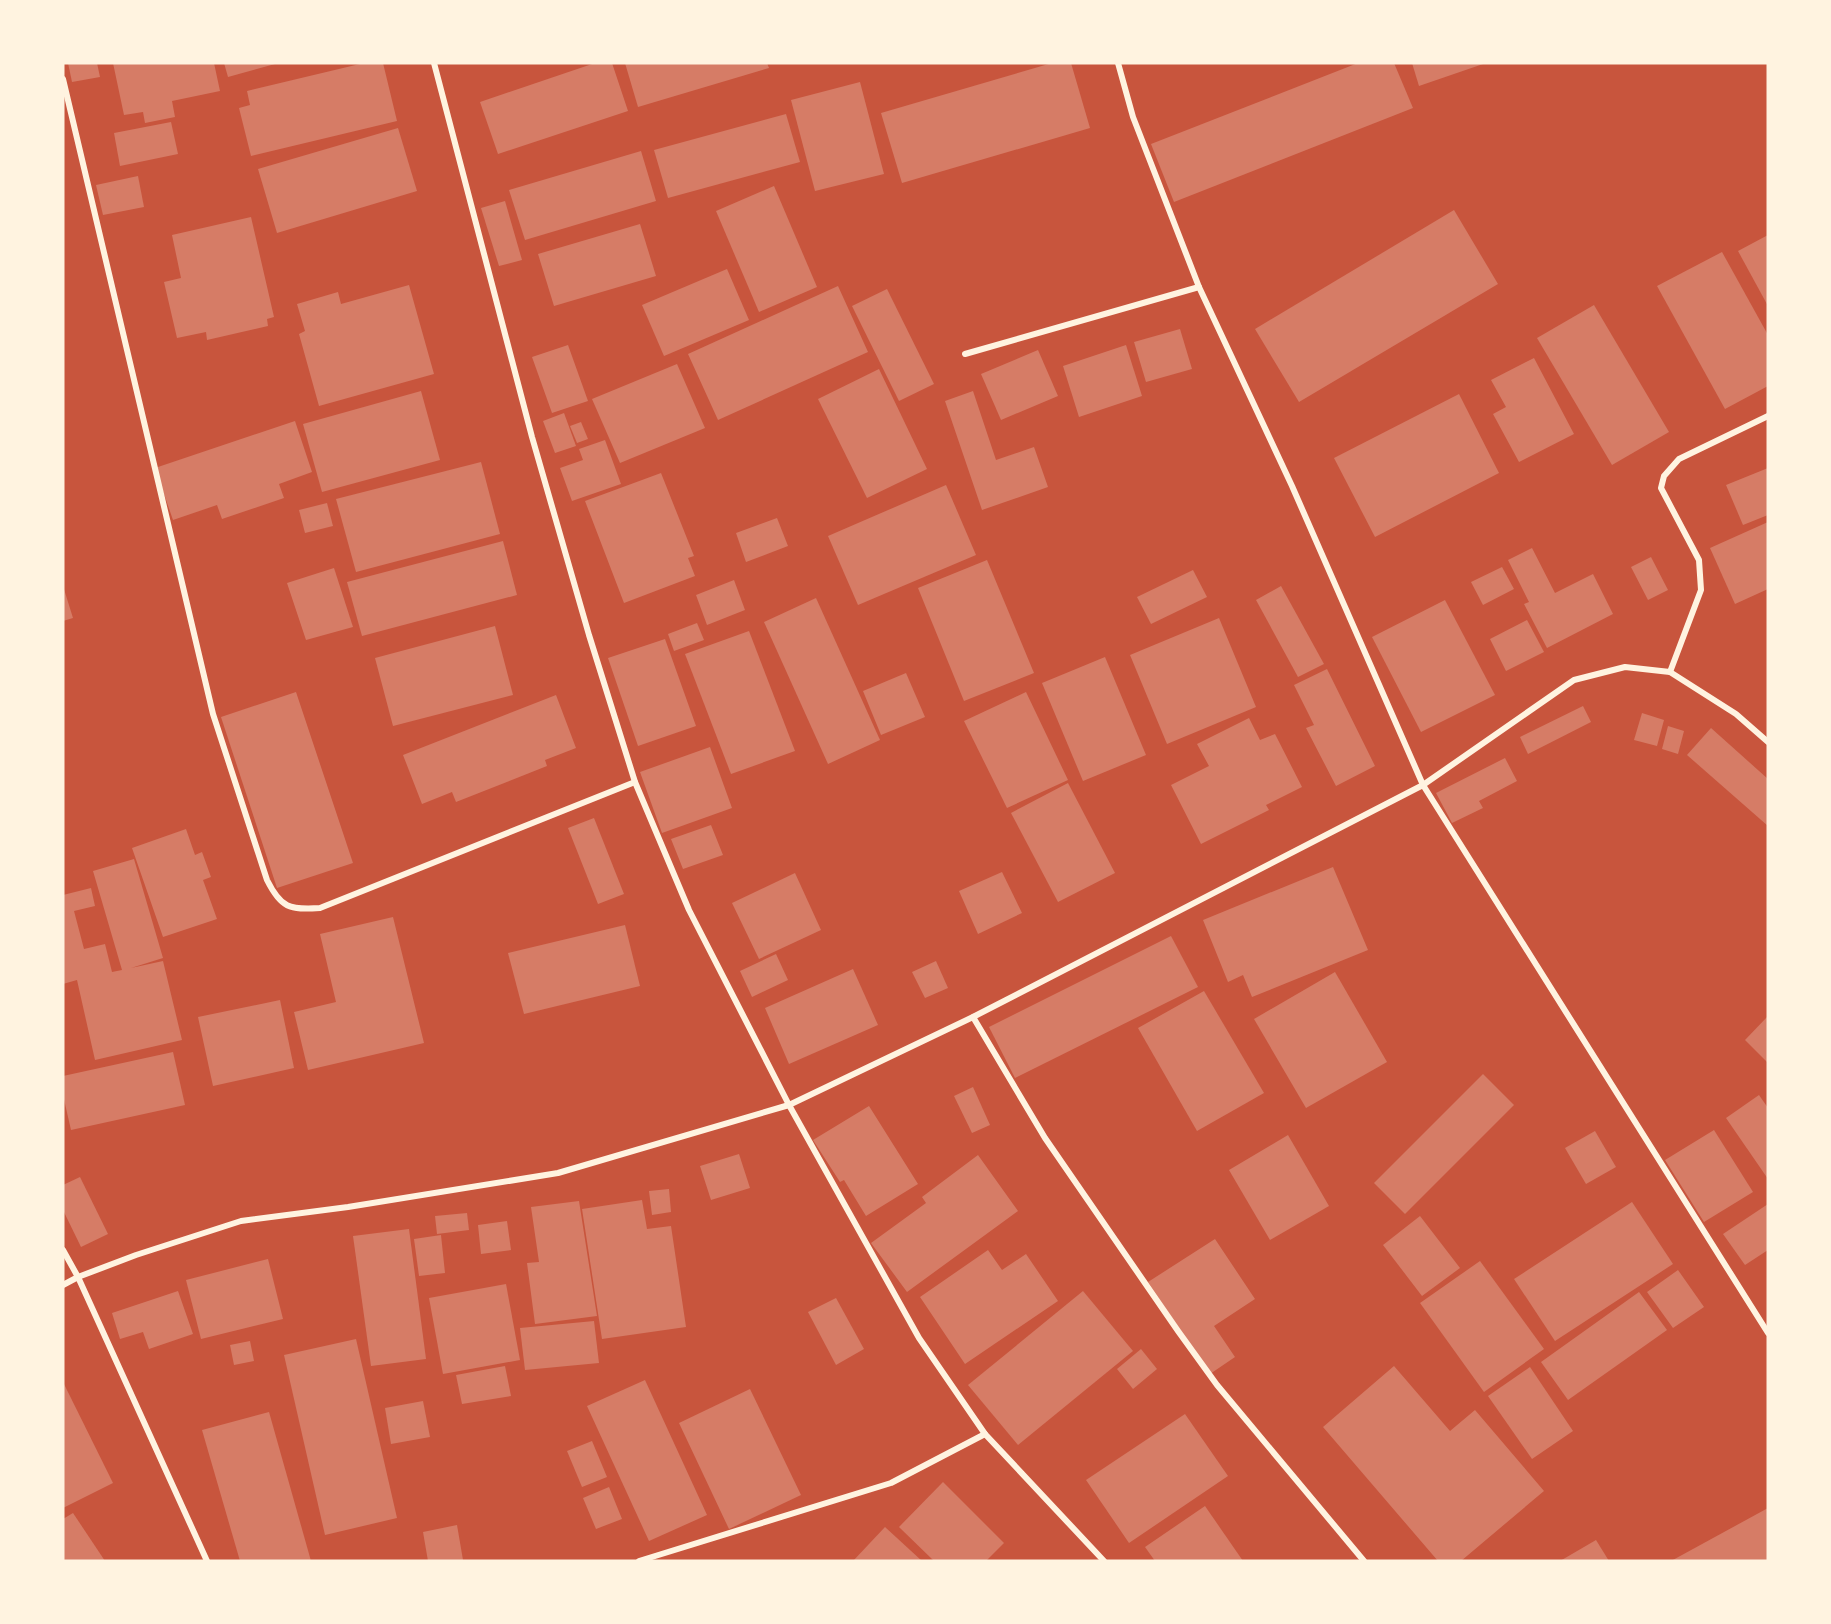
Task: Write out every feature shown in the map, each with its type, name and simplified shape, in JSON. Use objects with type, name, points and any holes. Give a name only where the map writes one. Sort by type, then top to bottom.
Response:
[{"type":"street","points":[[434,63],[532,437],[589,635],[635,782],[689,910],[789,1105],[919,1338],[985,1434],[1104,1561]]},
{"type":"street","points":[[1118,63],[1133,117],[1199,287],[1292,486],[1423,785],[1768,1333]]},
{"type":"street","points":[[63,79],[213,714],[267,880],[276,897],[295,910],[320,908],[635,782]]},
{"type":"street","points":[[965,354],[1199,287]]},
{"type":"street","points":[[1670,672],[1701,590],[1700,560],[1661,488],[1664,476],[1679,459],[1768,416]]},
{"type":"street","points":[[63,1285],[78,1276],[241,1221],[348,1207],[558,1173],[789,1105],[973,1017],[1423,785],[1574,680],[1625,667],[1670,672],[1736,714],[1768,742]]},
{"type":"street","points":[[973,1017],[1045,1138],[1217,1385],[1364,1561]]},
{"type":"street","points":[[63,1250],[78,1276],[207,1561]]},
{"type":"street","points":[[639,1561],[891,1483],[985,1434]]},
{"type":"building","points":[[68,63],[97,63],[100,77],[72,82]]},
{"type":"building","points":[[113,63],[214,63],[220,91],[172,101],[175,117],[145,123],[143,112],[124,115]]},
{"type":"building","points":[[224,63],[275,63],[275,64],[228,77]]},
{"type":"building","points":[[364,63],[383,63],[397,121],[251,156],[239,108],[250,105],[247,91]]},
{"type":"building","points":[[595,63],[612,63],[628,111],[498,154],[480,102]]},
{"type":"building","points":[[625,63],[767,63],[769,68],[638,107]]},
{"type":"building","points":[[1052,63],[1071,63],[1090,128],[902,183],[881,113]]},
{"type":"building","points":[[1358,63],[1394,63],[1413,108],[1174,202],[1151,144]]},
{"type":"building","points":[[1412,63],[1486,63],[1419,86]]},
{"type":"building","points":[[860,82],[884,174],[815,191],[791,100]]},
{"type":"building","points":[[786,114],[800,162],[668,198],[654,150]]},
{"type":"building","points":[[171,122],[178,154],[120,166],[114,133]]},
{"type":"building","points":[[398,128],[417,191],[277,233],[258,169]]},
{"type":"building","points":[[641,151],[656,201],[525,240],[509,190]]},
{"type":"building","points":[[138,176],[144,207],[103,215],[96,185]]},
{"type":"building","points":[[774,186],[817,287],[759,312],[716,211]]},
{"type":"building","points":[[505,201],[522,260],[499,266],[481,208]]},
{"type":"building","points":[[1454,210],[1498,284],[1299,402],[1255,329]]},
{"type":"building","points":[[251,217],[274,317],[267,319],[268,326],[207,340],[206,332],[177,338],[164,282],[181,278],[172,235]]},
{"type":"building","points":[[640,224],[656,276],[554,306],[538,254]]},
{"type":"building","points":[[1768,235],[1768,306],[1738,251]]},
{"type":"building","points":[[1722,252],[1768,335],[1768,386],[1725,409],[1657,286]]},
{"type":"building","points":[[727,269],[749,320],[664,356],[642,305]]},
{"type":"building","points":[[409,285],[434,374],[319,406],[299,334],[305,331],[297,304],[338,292],[341,304]]},
{"type":"building","points":[[838,286],[868,352],[718,420],[688,354]]},
{"type":"building","points":[[887,289],[934,384],[899,401],[852,306]]},
{"type":"building","points":[[1594,305],[1669,432],[1612,465],[1537,338]]},
{"type":"building","points":[[1180,329],[1192,369],[1146,382],[1134,342]]},
{"type":"building","points":[[568,345],[588,401],[552,413],[532,357]]},
{"type":"building","points":[[1126,345],[1142,396],[1079,417],[1063,366]]},
{"type":"building","points":[[1038,350],[1058,396],[1001,420],[981,374]]},
{"type":"building","points":[[1534,358],[1574,434],[1519,462],[1493,414],[1506,407],[1491,380]]},
{"type":"building","points":[[677,364],[705,428],[620,463],[592,399]]},
{"type":"building","points":[[879,369],[927,469],[867,498],[818,399]]},
{"type":"building","points":[[421,391],[440,460],[322,492],[303,424]]},
{"type":"building","points":[[973,391],[996,460],[1034,447],[1048,487],[982,510],[945,401]]},
{"type":"building","points":[[1459,394],[1499,473],[1375,537],[1334,458]]},
{"type":"building","points":[[564,413],[576,446],[555,453],[543,421]]},
{"type":"building","points":[[295,421],[312,472],[279,484],[284,498],[222,519],[217,505],[173,520],[155,468]]},
{"type":"building","points":[[581,422],[588,439],[577,443],[570,426]]},
{"type":"building","points":[[605,440],[621,484],[572,501],[560,468],[583,460],[579,449]]},
{"type":"building","points":[[481,462],[500,534],[356,572],[336,499]]},
{"type":"building","points":[[1768,468],[1768,515],[1743,525],[1726,485]]},
{"type":"building","points":[[661,473],[694,556],[688,558],[695,576],[624,603],[585,501]]},
{"type":"building","points":[[946,485],[976,555],[858,605],[828,536]]},
{"type":"building","points":[[327,503],[333,526],[305,533],[299,510]]},
{"type":"building","points":[[777,518],[788,546],[746,562],[736,533]]},
{"type":"building","points":[[1768,522],[1768,589],[1735,604],[1710,548]]},
{"type":"building","points":[[503,541],[517,595],[362,636],[347,582]]},
{"type":"building","points":[[1532,548],[1555,593],[1593,574],[1613,614],[1547,648],[1524,604],[1529,602],[1508,560]]},
{"type":"building","points":[[1651,557],[1668,590],[1648,600],[1631,567]]},
{"type":"building","points":[[987,560],[1034,673],[964,701],[918,588]]},
{"type":"building","points":[[1502,567],[1514,589],[1483,605],[1471,582]]},
{"type":"building","points":[[334,568],[353,627],[306,640],[287,583]]},
{"type":"building","points":[[1193,570],[1207,597],[1151,624],[1137,597]]},
{"type":"building","points":[[734,580],[745,610],[707,625],[696,595]]},
{"type":"building","points":[[63,586],[73,618],[63,621]]},
{"type":"building","points":[[1281,586],[1324,664],[1298,677],[1256,600]]},
{"type":"building","points":[[816,598],[880,740],[828,764],[764,622]]},
{"type":"building","points":[[1445,600],[1495,695],[1421,732],[1372,637]]},
{"type":"building","points":[[1219,618],[1256,707],[1167,744],[1130,655]]},
{"type":"building","points":[[1527,620],[1544,652],[1506,671],[1490,639]]},
{"type":"building","points":[[697,623],[704,640],[674,651],[668,634]]},
{"type":"building","points":[[495,626],[513,695],[393,726],[375,658]]},
{"type":"building","points":[[749,631],[795,751],[731,774],[685,654]]},
{"type":"building","points":[[665,639],[696,726],[638,746],[608,658]]},
{"type":"building","points":[[1105,657],[1146,755],[1083,781],[1042,683]]},
{"type":"building","points":[[1327,669],[1375,766],[1336,786],[1306,728],[1314,725],[1294,685]]},
{"type":"building","points":[[906,673],[925,717],[881,735],[863,691]]},
{"type":"building","points":[[296,692],[353,863],[277,888],[221,717]]},
{"type":"building","points":[[1026,692],[1068,780],[1007,808],[964,721]]},
{"type":"building","points":[[556,695],[576,748],[545,760],[547,766],[456,802],[452,792],[422,804],[403,755]]},
{"type":"building","points":[[1583,706],[1591,722],[1528,754],[1520,737]]},
{"type":"building","points":[[1642,713],[1664,720],[1657,746],[1634,740]]},
{"type":"building","points":[[1249,718],[1260,740],[1275,734],[1302,787],[1266,805],[1269,810],[1201,844],[1171,785],[1209,766],[1197,744]]},
{"type":"building","points":[[1668,726],[1684,731],[1678,754],[1662,749]]},
{"type":"building","points":[[1711,728],[1768,779],[1768,826],[1687,755]]},
{"type":"building","points":[[710,747],[732,808],[662,833],[640,772]]},
{"type":"building","points":[[1505,758],[1517,781],[1479,801],[1483,808],[1452,823],[1436,793]]},
{"type":"building","points":[[1068,783],[1115,873],[1058,902],[1011,813]]},
{"type":"building","points":[[594,818],[624,894],[598,904],[568,828]]},
{"type":"building","points":[[711,825],[723,855],[683,869],[671,839]]},
{"type":"building","points":[[186,829],[195,855],[202,852],[211,877],[203,880],[217,919],[163,937],[132,848]]},
{"type":"building","points":[[134,859],[163,958],[131,968],[163,961],[182,1040],[95,1060],[77,980],[63,984],[63,895],[91,888],[95,906],[74,911],[84,949],[105,944],[112,972],[122,970],[93,871]]},
{"type":"building","points":[[1333,867],[1368,950],[1252,997],[1243,975],[1228,982],[1203,920]]},
{"type":"building","points":[[1002,872],[1022,913],[978,934],[959,891]]},
{"type":"building","points":[[795,873],[821,930],[759,959],[732,903]]},
{"type":"building","points":[[393,917],[424,1043],[308,1070],[294,1012],[336,1002],[320,934]]},
{"type":"building","points":[[625,925],[640,986],[524,1014],[508,953]]},
{"type":"building","points":[[1171,936],[1198,987],[1015,1078],[989,1027]]},
{"type":"building","points":[[776,954],[788,980],[752,997],[740,971]]},
{"type":"building","points":[[936,961],[948,988],[925,998],[912,972]]},
{"type":"building","points":[[853,969],[878,1025],[789,1064],[765,1008]]},
{"type":"building","points":[[1335,972],[1387,1062],[1306,1108],[1254,1019]]},
{"type":"building","points":[[1204,991],[1264,1093],[1197,1131],[1138,1028]]},
{"type":"building","points":[[280,1000],[294,1068],[213,1086],[198,1017]]},
{"type":"building","points":[[1768,1016],[1768,1063],[1745,1040]]},
{"type":"building","points":[[173,1052],[185,1105],[71,1130],[63,1095],[63,1076]]},
{"type":"building","points":[[1483,1074],[1514,1105],[1405,1214],[1374,1183]]},
{"type":"building","points":[[973,1087],[990,1125],[972,1133],[954,1096]]},
{"type":"building","points":[[1759,1095],[1768,1108],[1768,1179],[1726,1118]]},
{"type":"building","points":[[869,1106],[918,1184],[866,1216],[844,1180],[840,1182],[813,1140]]},
{"type":"building","points":[[1714,1130],[1753,1192],[1704,1222],[1665,1160]]},
{"type":"building","points":[[1595,1131],[1616,1167],[1586,1184],[1565,1148]]},
{"type":"building","points":[[1288,1135],[1329,1206],[1270,1240],[1229,1170]]},
{"type":"building","points":[[739,1154],[750,1188],[711,1200],[700,1166]]},
{"type":"building","points":[[978,1155],[1018,1211],[907,1292],[871,1243],[926,1203],[922,1197]]},
{"type":"building","points":[[80,1177],[108,1234],[81,1247],[63,1210],[63,1185]]},
{"type":"building","points":[[669,1189],[671,1212],[652,1215],[649,1191]]},
{"type":"building","points":[[642,1200],[647,1229],[671,1226],[686,1327],[602,1339],[582,1209]]},
{"type":"building","points":[[579,1201],[597,1316],[535,1324],[527,1263],[539,1262],[531,1207]]},
{"type":"building","points":[[1632,1202],[1673,1264],[1555,1341],[1514,1279]]},
{"type":"building","points":[[1768,1204],[1768,1250],[1745,1265],[1723,1234]]},
{"type":"building","points":[[467,1213],[469,1230],[437,1234],[435,1216]]},
{"type":"building","points":[[1420,1216],[1460,1268],[1422,1296],[1383,1245]]},
{"type":"building","points":[[507,1221],[511,1250],[481,1254],[478,1225]]},
{"type":"building","points":[[409,1229],[426,1359],[371,1366],[353,1236]]},
{"type":"building","points":[[441,1235],[445,1273],[419,1276],[414,1239]]},
{"type":"building","points":[[1215,1239],[1255,1299],[1214,1326],[1235,1357],[1210,1374],[1148,1282]]},
{"type":"building","points":[[988,1250],[1002,1270],[1026,1254],[1058,1301],[965,1364],[920,1297]]},
{"type":"building","points":[[268,1259],[283,1319],[201,1339],[186,1280]]},
{"type":"building","points":[[1480,1261],[1544,1349],[1484,1392],[1420,1303]]},
{"type":"building","points":[[1678,1270],[1704,1307],[1673,1328],[1647,1292]]},
{"type":"building","points":[[506,1284],[520,1360],[443,1374],[429,1298]]},
{"type":"building","points":[[178,1291],[193,1334],[149,1349],[143,1332],[120,1339],[112,1313]]},
{"type":"building","points":[[1083,1291],[1133,1351],[1018,1445],[968,1385]]},
{"type":"building","points":[[1639,1292],[1667,1330],[1568,1400],[1541,1362]]},
{"type":"building","points":[[836,1298],[864,1349],[836,1365],[808,1312]]},
{"type":"building","points":[[594,1321],[599,1363],[525,1370],[520,1328]]},
{"type":"building","points":[[356,1339],[397,1518],[325,1535],[284,1355]]},
{"type":"building","points":[[250,1341],[254,1361],[234,1365],[230,1345]]},
{"type":"building","points":[[1141,1349],[1157,1369],[1133,1389],[1117,1369]]},
{"type":"building","points":[[505,1366],[511,1396],[462,1404],[456,1375]]},
{"type":"building","points":[[1394,1366],[1450,1431],[1475,1410],[1544,1491],[1461,1561],[1438,1561],[1323,1427]]},
{"type":"building","points":[[1530,1367],[1573,1431],[1532,1459],[1488,1396]]},
{"type":"building","points":[[645,1380],[707,1515],[649,1541],[587,1406]]},
{"type":"building","points":[[63,1382],[113,1483],[63,1508]]},
{"type":"building","points":[[750,1389],[801,1495],[729,1529],[679,1423]]},
{"type":"building","points":[[423,1401],[430,1437],[391,1444],[385,1408]]},
{"type":"building","points":[[269,1412],[311,1561],[240,1561],[202,1430]]},
{"type":"building","points":[[1185,1414],[1228,1476],[1129,1543],[1086,1480]]},
{"type":"building","points":[[592,1441],[607,1477],[582,1487],[567,1451]]},
{"type":"building","points":[[943,1482],[1004,1543],[986,1561],[934,1561],[899,1527]]},
{"type":"building","points":[[609,1487],[622,1519],[596,1529],[583,1498]]},
{"type":"building","points":[[1205,1506],[1243,1561],[1155,1561],[1145,1547]]},
{"type":"building","points":[[1768,1508],[1768,1561],[1671,1561]]},
{"type":"building","points":[[73,1513],[105,1561],[63,1561],[63,1519]]},
{"type":"building","points":[[457,1525],[463,1560],[428,1561],[423,1532]]},
{"type":"building","points":[[885,1527],[922,1561],[853,1561]]},
{"type":"building","points":[[1596,1540],[1609,1561],[1560,1561]]}]
